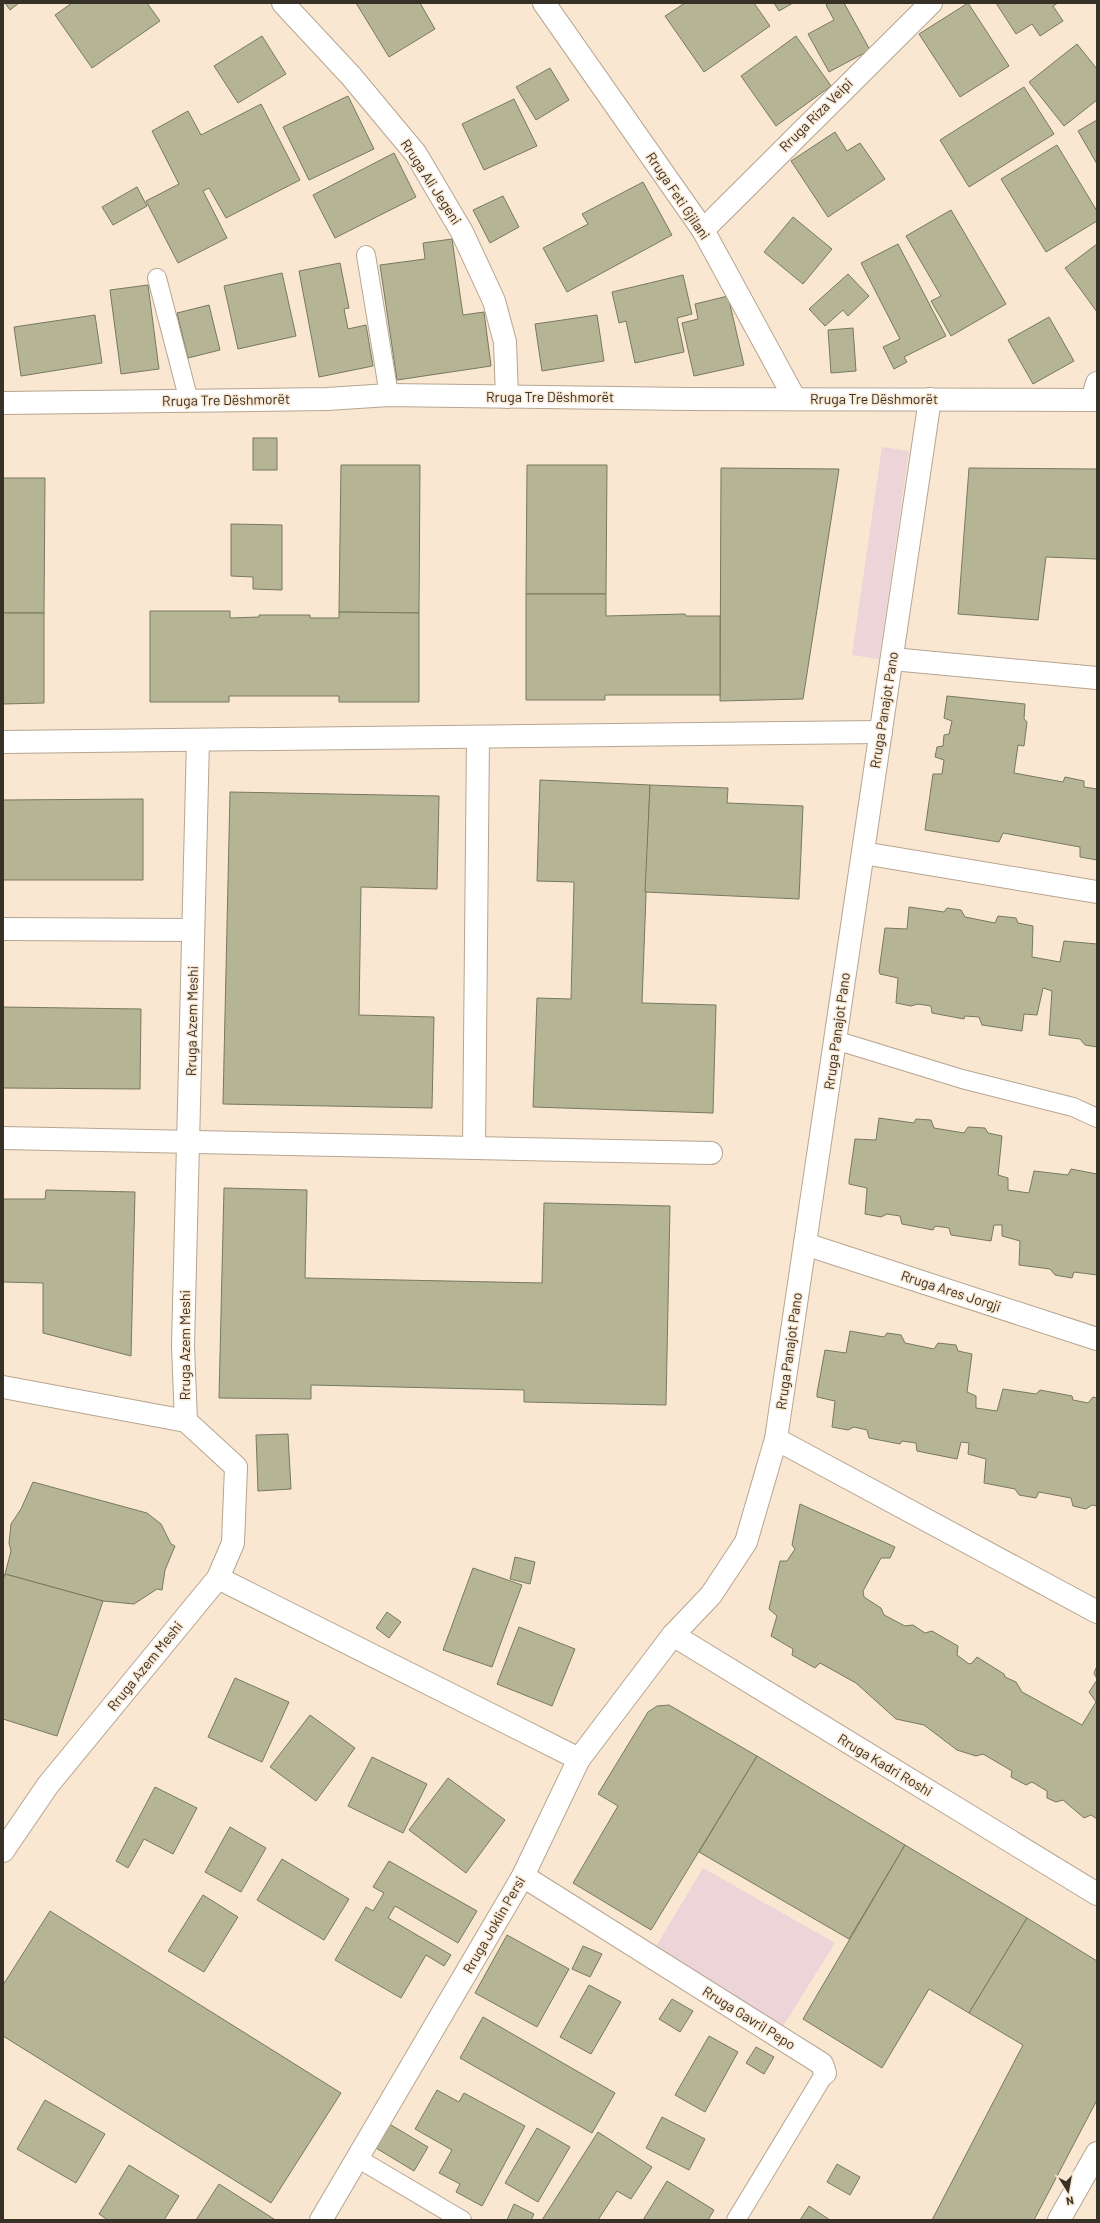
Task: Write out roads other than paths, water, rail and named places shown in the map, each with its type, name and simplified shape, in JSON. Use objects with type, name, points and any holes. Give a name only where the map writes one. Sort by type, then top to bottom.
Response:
[{"type":"street","name":"Rruga Ali Jegeni","points":[[283,3],[351,76],[416,154],[462,232],[494,301],[505,342],[508,397]]},
{"type":"street","name":"Rruga Feti Gjilani","points":[[544,3],[703,230],[795,399]]},
{"type":"street","name":"Rruga Riza Veipi","points":[[703,230],[931,3]]},
{"type":"street","name":"Rruga Tre Dëshmorët","points":[[3,403],[189,401],[389,395],[930,399],[1095,394]]},
{"type":"street","name":"Rruga Panajot Pano","points":[[673,1635],[711,1595],[746,1542],[776,1439],[930,399]]},
{"type":"street","points":[[892,659],[1097,678]]},
{"type":"street","points":[[3,742],[881,732]]},
{"type":"street","points":[[474,1148],[478,737]]},
{"type":"street","name":"Rruga Azem Meshi","points":[[3,1850],[48,1785],[218,1578],[233,1543],[236,1467],[186,1421],[183,1346],[198,740]]},
{"type":"street","points":[[863,853],[1097,892]]},
{"type":"street","points":[[3,929],[193,930]]},
{"type":"street","points":[[3,1138],[711,1153]]},
{"type":"street","name":"Rruga Ares Jorgji","points":[[805,1244],[1097,1339]]},
{"type":"street","points":[[3,1387],[186,1421]]},
{"type":"street","points":[[776,1439],[1097,1612]]},
{"type":"street","points":[[218,1578],[579,1759]]},
{"type":"street","name":"Rruga Joklin Persi","points":[[320,2220],[523,1876],[579,1759],[673,1635]]},
{"type":"street","name":"Rruga Kadri Roshi","points":[[673,1635],[1097,1894]]},
{"type":"street","name":"Rruga Gavril Pepo","points":[[523,1876],[822,2064],[825,2073]]},
{"type":"street","points":[[1059,2220],[1097,2153]]},
{"type":"lane","points":[[366,255],[389,395]]},
{"type":"lane","points":[[158,278],[189,401]]},
{"type":"lane","points":[[835,1040],[962,1079],[1073,1107],[1097,1118]]},
{"type":"lane","name":"Rruga Gavril Pepo","points":[[736,2220],[825,2073]]},
{"type":"lane","points":[[357,2158],[462,2220]]}]
